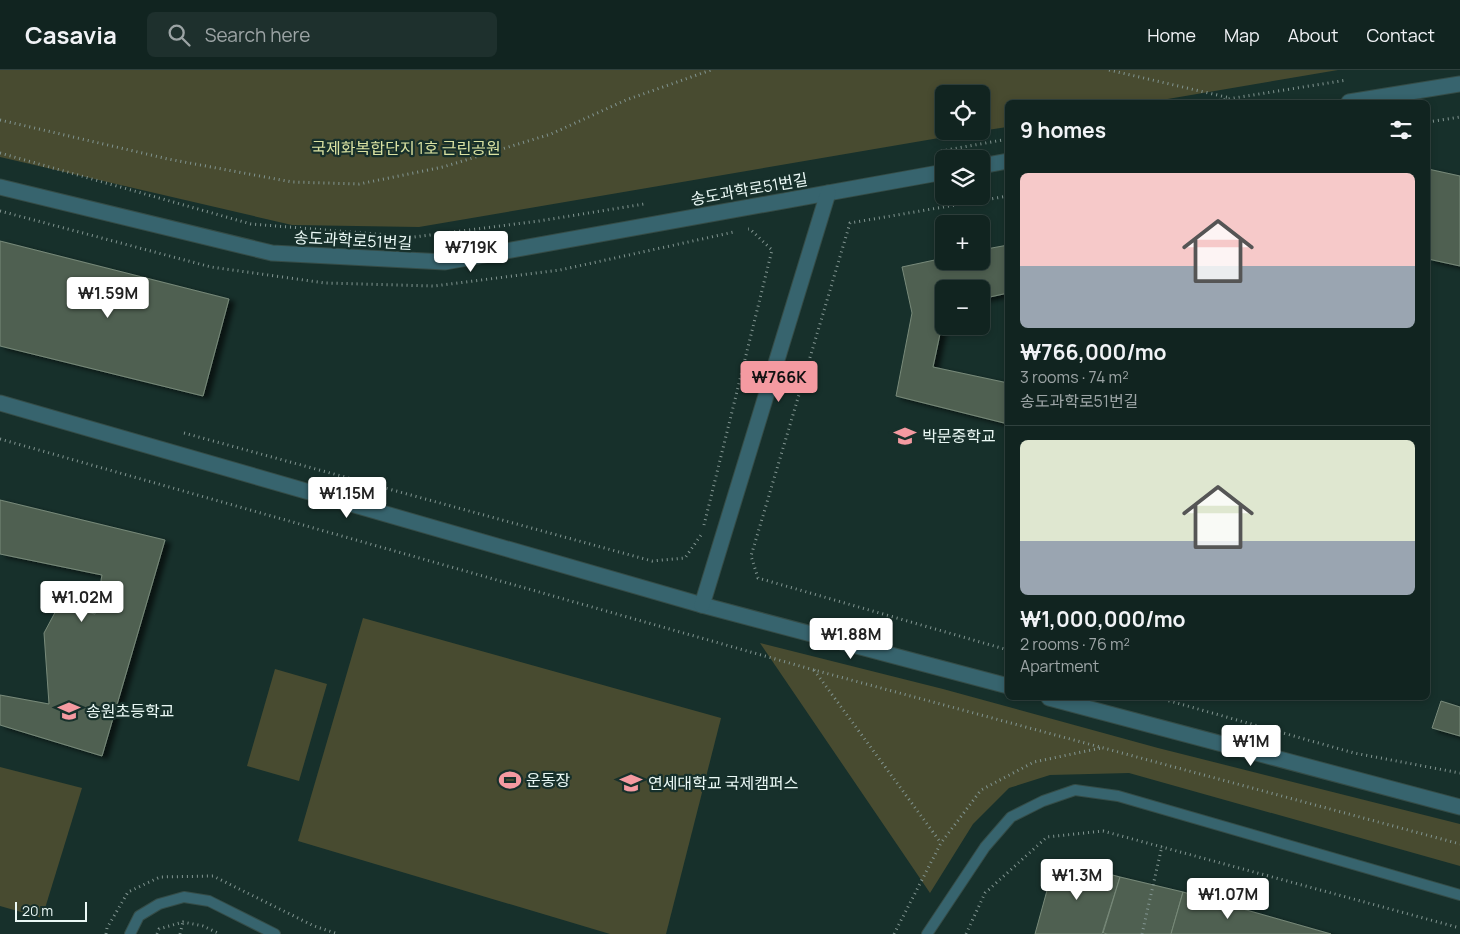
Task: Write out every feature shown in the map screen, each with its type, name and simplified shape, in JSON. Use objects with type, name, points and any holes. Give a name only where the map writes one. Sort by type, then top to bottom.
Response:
[{"type":"street","points":[[1361,100],[1460,84]]},
{"type":"street","points":[[990,164],[1005,162]]},
{"type":"street","name":"송도과학로51번길","points":[[0,187],[272,253],[445,262],[935,174]]},
{"type":"street","points":[[702,605],[828,192]]},
{"type":"street","points":[[0,403],[702,605],[1005,685]]},
{"type":"street","points":[[1057,700],[1460,807]]},
{"type":"lane","points":[[927,934],[985,847],[1012,817],[1043,801],[1075,790],[1118,796],[1460,895]]},
{"type":"lane","points":[[130,934],[139,916],[159,904],[184,897],[209,901],[275,934]]},
{"type":"path","points":[[0,120],[168,159],[292,182],[359,184],[443,167],[551,134],[626,100],[711,70]]},
{"type":"path","points":[[1109,70],[1234,98]]},
{"type":"path","points":[[1222,100],[1352,80]]},
{"type":"path","points":[[1430,122],[1460,117]]},
{"type":"path","points":[[947,150],[1005,140]]},
{"type":"path","points":[[0,153],[251,224],[414,237],[539,221],[648,203]]},
{"type":"path","points":[[1005,197],[850,223],[751,556],[758,578],[1005,649]]},
{"type":"path","points":[[0,211],[211,267],[325,283],[434,286],[560,270],[750,229],[772,250],[701,537],[685,558],[652,561],[182,433]]},
{"type":"path","points":[[0,439],[814,670],[1460,844]]},
{"type":"path","points":[[814,670],[941,843]]},
{"type":"path","points":[[1166,700],[1354,753],[1460,773]]},
{"type":"path","points":[[894,934],[941,843],[981,790],[1034,762],[1102,748]]},
{"type":"path","points":[[966,934],[985,893],[1047,837],[1103,831],[1460,928]]},
{"type":"path","points":[[1142,934],[1162,846]]},
{"type":"path","points":[[180,934],[183,922]]},
{"type":"path","points":[[157,934],[159,929],[183,922],[203,926],[220,934]]},
{"type":"path","points":[[106,934],[108,928]]},
{"type":"green space","name":"국제화복합단지 1호 근린공원","points":[[0,70],[1338,70],[1162,100],[1005,100],[1005,127],[990,130],[990,85],[935,85],[935,139],[419,227],[292,225],[0,157]]},
{"type":"green space","name":"운동장","points":[[363,618],[721,718],[666,934],[610,934],[298,841]]},
{"type":"green space","points":[[760,643],[943,689],[1158,748],[1460,824],[1460,866],[1129,773],[1050,775],[1009,788],[973,824],[930,893]]},
{"type":"green space","points":[[275,669],[327,684],[299,781],[247,766]]},
{"type":"green space","points":[[0,767],[82,788],[42,918],[0,906]]},
{"type":"building","points":[[1430,169],[1460,176],[1460,266],[1430,259]]},
{"type":"building","points":[[0,241],[229,299],[203,396],[0,346]]},
{"type":"building","points":[[1005,246],[1005,294],[990,297],[990,280],[935,280],[935,335],[940,335],[933,367],[1005,382],[1005,423],[896,396],[912,313],[902,267],[935,260],[935,270],[990,270],[990,248]]},
{"type":"building","points":[[0,500],[165,540],[102,756],[0,725],[0,695],[49,704],[44,633],[59,605],[95,614],[102,575],[0,554]]},
{"type":"building","points":[[1441,701],[1460,707],[1460,736],[1432,728]]},
{"type":"building","points":[[1057,860],[1120,877],[1102,934],[1035,934]]},
{"type":"building","points":[[1120,877],[1183,892],[1171,934],[1103,933]]},
{"type":"building","points":[[1183,892],[1331,934],[1171,934]]},
{"type":"place","name":"박문중학교","points":[[905,436]]},
{"type":"place","name":"송원초등학교","points":[[69,711]]},
{"type":"place","name":"운동장","points":[[510,780]]},
{"type":"place","name":"연세대학교 국제캠퍼스","points":[[631,783]]}]
